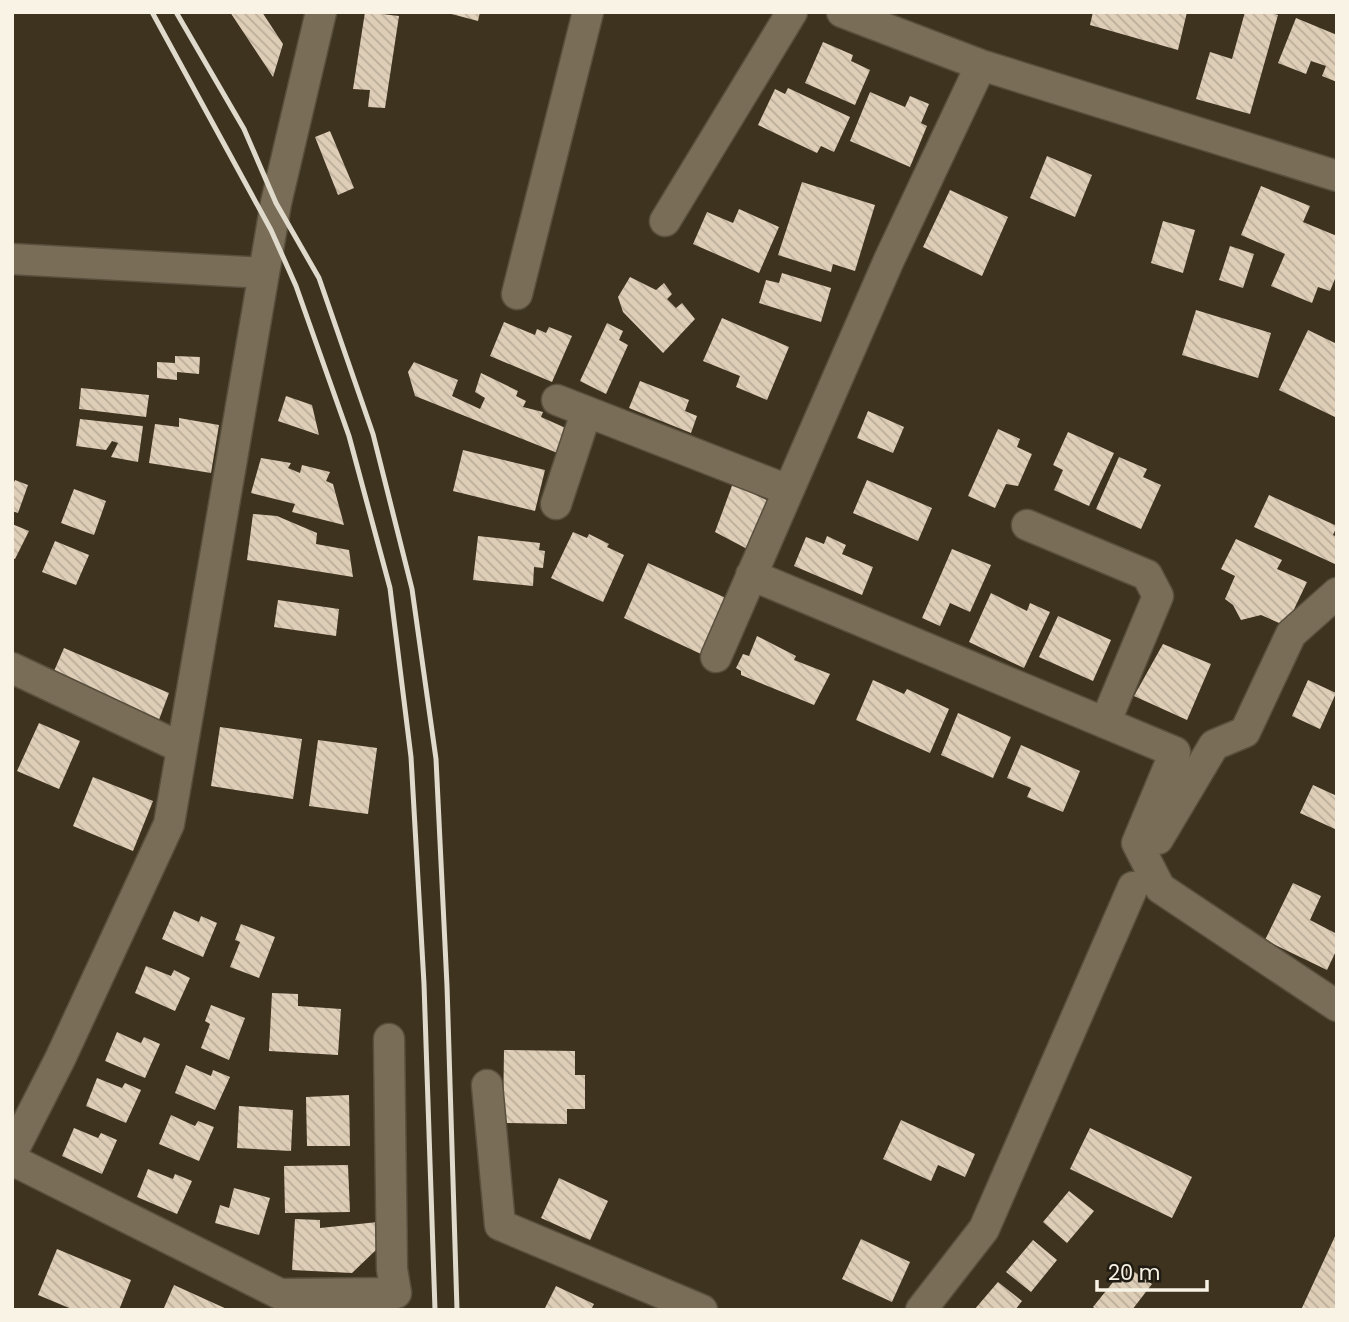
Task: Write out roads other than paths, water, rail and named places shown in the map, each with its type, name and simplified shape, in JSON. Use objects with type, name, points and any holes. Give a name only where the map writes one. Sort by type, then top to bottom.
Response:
[{"type":"street","points":[[12,1153],[60,1059],[169,824],[276,203],[321,12]]},
{"type":"street","points":[[517,294],[588,12]]},
{"type":"street","points":[[665,221],[792,12]]},
{"type":"street","points":[[842,12],[981,65],[1337,176]]},
{"type":"street","points":[[716,657],[889,260],[981,65]]},
{"type":"street","points":[[12,259],[264,273]]},
{"type":"street","points":[[557,400],[788,489]]},
{"type":"street","points":[[556,504],[586,413]]},
{"type":"street","points":[[1027,525],[1147,575],[1158,596],[1105,723]]},
{"type":"street","points":[[751,575],[1175,752],[1137,843],[1160,888],[1337,1006]]},
{"type":"street","points":[[1157,839],[1214,745],[1245,732],[1291,634],[1337,593]]},
{"type":"street","points":[[12,668],[182,748]]},
{"type":"street","points":[[921,1310],[984,1229],[1133,887]]},
{"type":"street","points":[[12,1160],[280,1302],[396,1293],[393,1269],[389,1039]]},
{"type":"street","points":[[487,1085],[500,1225],[702,1310]]},
{"type":"railway","points":[[152,12],[271,230],[296,286],[349,436],[390,588],[411,757],[424,984],[435,1310]]},
{"type":"railway","points":[[176,12],[244,129],[276,203],[319,278],[373,434],[412,589],[436,759],[447,986],[457,1310]]}]
